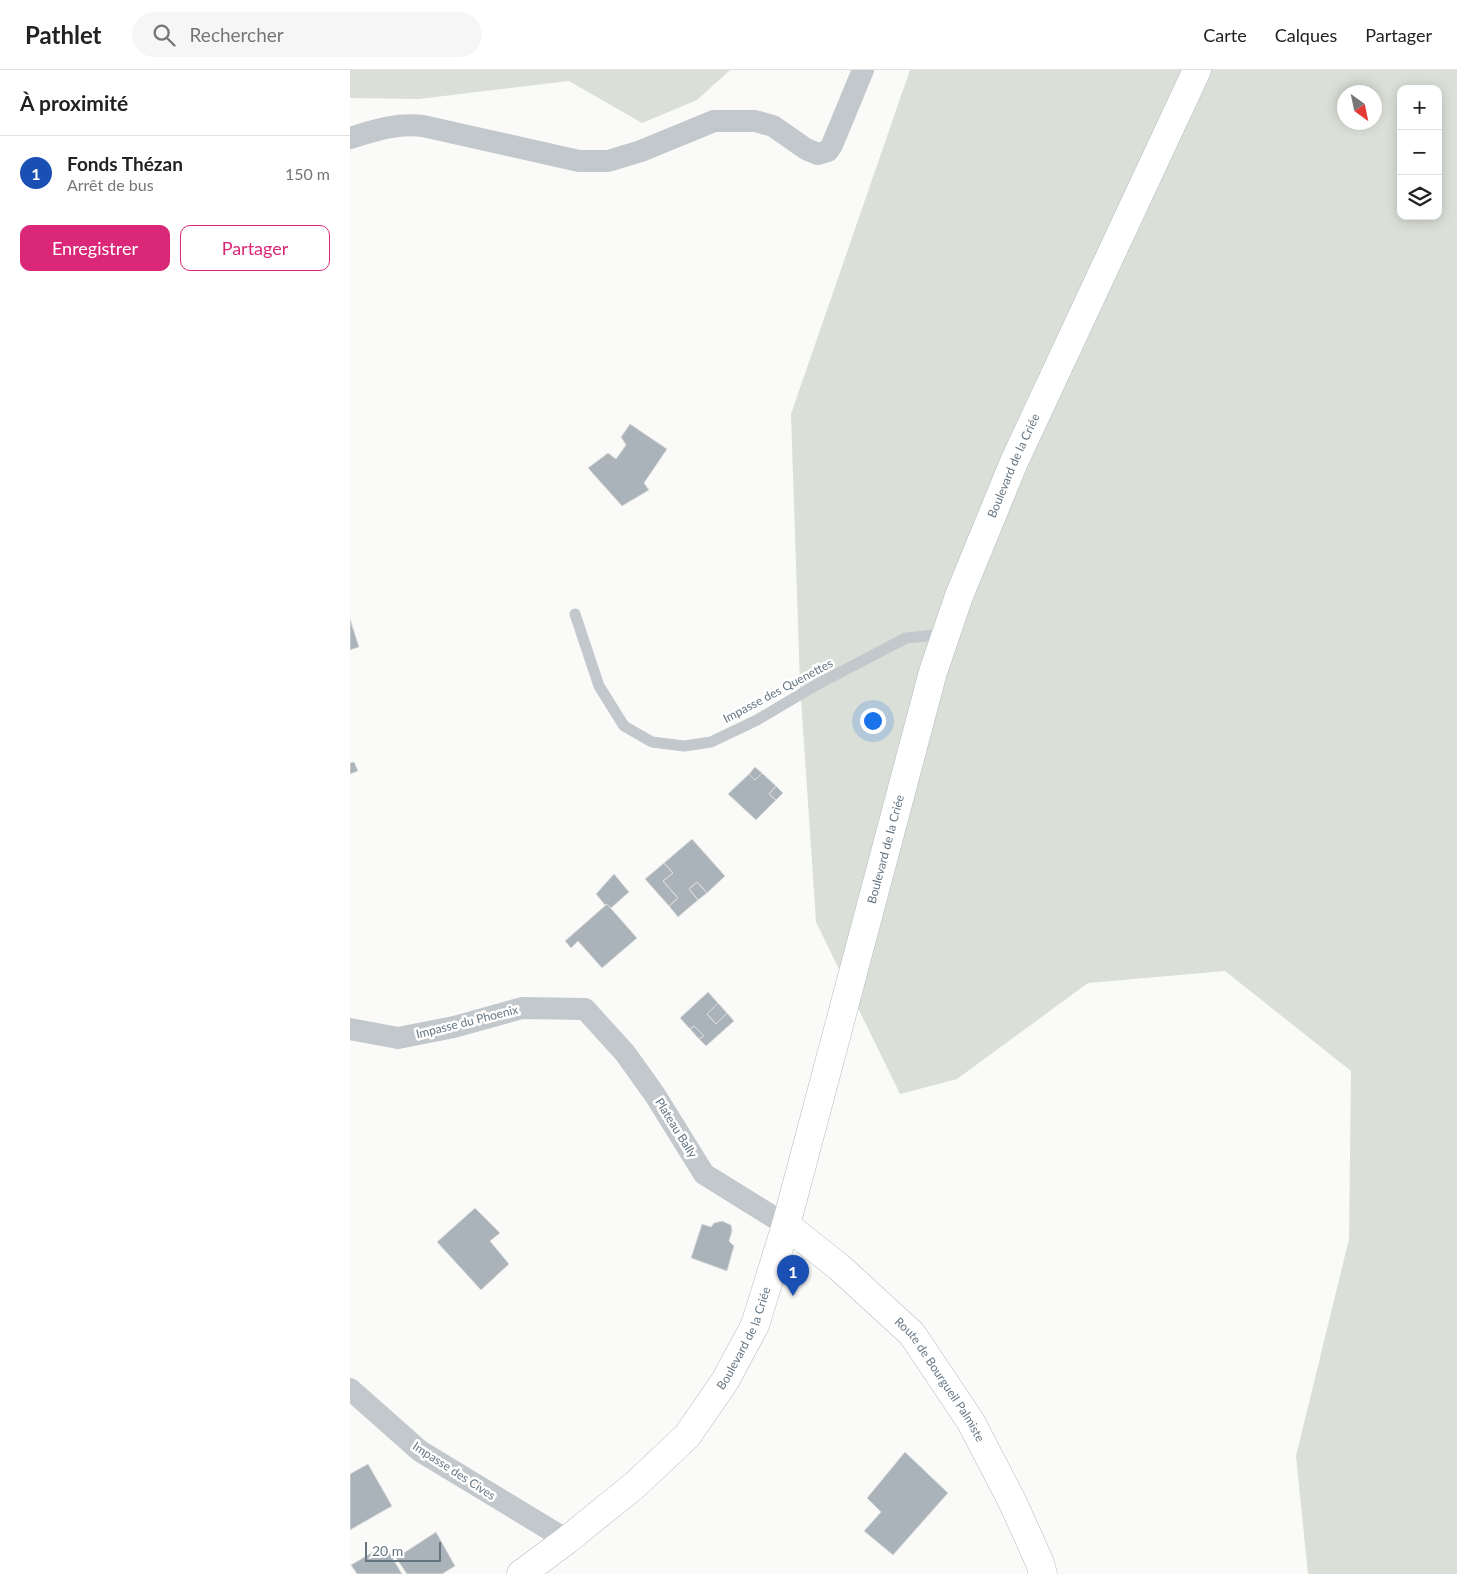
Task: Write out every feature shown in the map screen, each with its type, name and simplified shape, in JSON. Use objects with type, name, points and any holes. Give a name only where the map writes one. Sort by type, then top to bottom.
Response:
[{"type":"main road","name":"Boulevard de la Criée","points":[[521,1574],[567,1540],[634,1485],[687,1436],[726,1381],[755,1325],[786,1225],[930,682],[959,596],[1014,462],[1197,70]]},
{"type":"main road","name":"Route de Bourgueil Palmiste","points":[[786,1225],[839,1267],[912,1334],[971,1422],[1014,1503],[1043,1574]]},
{"type":"street","points":[[350,138],[386,127],[423,126],[579,161],[608,161],[641,151],[714,120],[755,121],[773,126],[818,154],[828,152],[832,145],[863,70]]},
{"type":"street","name":"Impasse du Phoenix","points":[[350,1029],[398,1038],[454,1027],[522,1008],[585,1010]]},
{"type":"street","name":"Plateau Bally","points":[[585,1010],[625,1053],[655,1095],[704,1174],[786,1225]]},
{"type":"street","name":"Impasse des Cives","points":[[350,1389],[420,1451],[567,1540]]},
{"type":"lane","name":"Impasse des Quenettes","points":[[575,614],[599,686],[624,726],[652,742],[684,746],[711,742],[758,720],[816,685],[906,638],[946,634]]},
{"type":"shaded area","points":[[350,70],[730,70],[697,100],[642,123],[569,81],[419,99],[350,98]]},
{"type":"shaded area","points":[[910,70],[1457,70],[1457,1574],[1308,1574],[1296,1456],[1349,1239],[1351,1071],[1225,971],[1088,983],[957,1079],[900,1094],[816,922],[800,684],[791,414]]},
{"type":"building","points":[[630,424],[667,449],[644,483],[649,490],[622,506],[588,468],[608,453],[616,459],[626,445],[621,437]]},
{"type":"building","points":[[350,619],[359,647],[350,650]]},
{"type":"building","points":[[354,762],[358,771],[350,774],[350,763]]},
{"type":"building","points":[[755,767],[762,773],[755,780],[749,774]]},
{"type":"building","points":[[762,773],[776,786],[769,794],[776,800],[756,820],[728,794],[749,774],[755,780]]},
{"type":"building","points":[[776,786],[783,793],[776,800],[769,794]]},
{"type":"building","points":[[692,839],[725,876],[707,893],[697,882],[689,889],[698,900],[678,917],[669,906],[678,898],[663,881],[673,873],[664,863]]},
{"type":"building","points":[[664,863],[673,873],[663,881],[678,898],[669,906],[645,879]]},
{"type":"building","points":[[614,874],[629,892],[611,908],[607,904],[605,905],[596,894]]},
{"type":"building","points":[[697,882],[707,893],[698,900],[689,889]]},
{"type":"building","points":[[607,904],[637,938],[602,968],[578,941],[571,948],[565,941]]},
{"type":"building","points":[[708,992],[718,1003],[707,1014],[716,1024],[727,1013],[734,1021],[706,1046],[699,1039],[704,1036],[694,1026],[690,1029],[680,1018]]},
{"type":"building","points":[[718,1003],[727,1013],[716,1024],[707,1014]]},
{"type":"building","points":[[694,1026],[704,1036],[699,1039],[690,1029]]},
{"type":"building","points":[[475,1208],[500,1233],[490,1241],[509,1264],[481,1290],[437,1242]]},
{"type":"building","points":[[722,1221],[731,1225],[732,1231],[729,1241],[734,1246],[727,1271],[691,1258],[702,1224],[711,1227],[714,1223]]},
{"type":"building","points":[[905,1452],[948,1493],[893,1555],[864,1531],[881,1512],[867,1498]]},
{"type":"building","points":[[368,1464],[392,1506],[350,1530],[350,1474]]},
{"type":"building","points":[[436,1532],[455,1566],[442,1574],[407,1574],[396,1558]]},
{"type":"building","points":[[385,1545],[402,1574],[357,1574],[351,1565]]},
{"type":"place","name":"Fonds Thézan","points":[[793,1296]]}]
